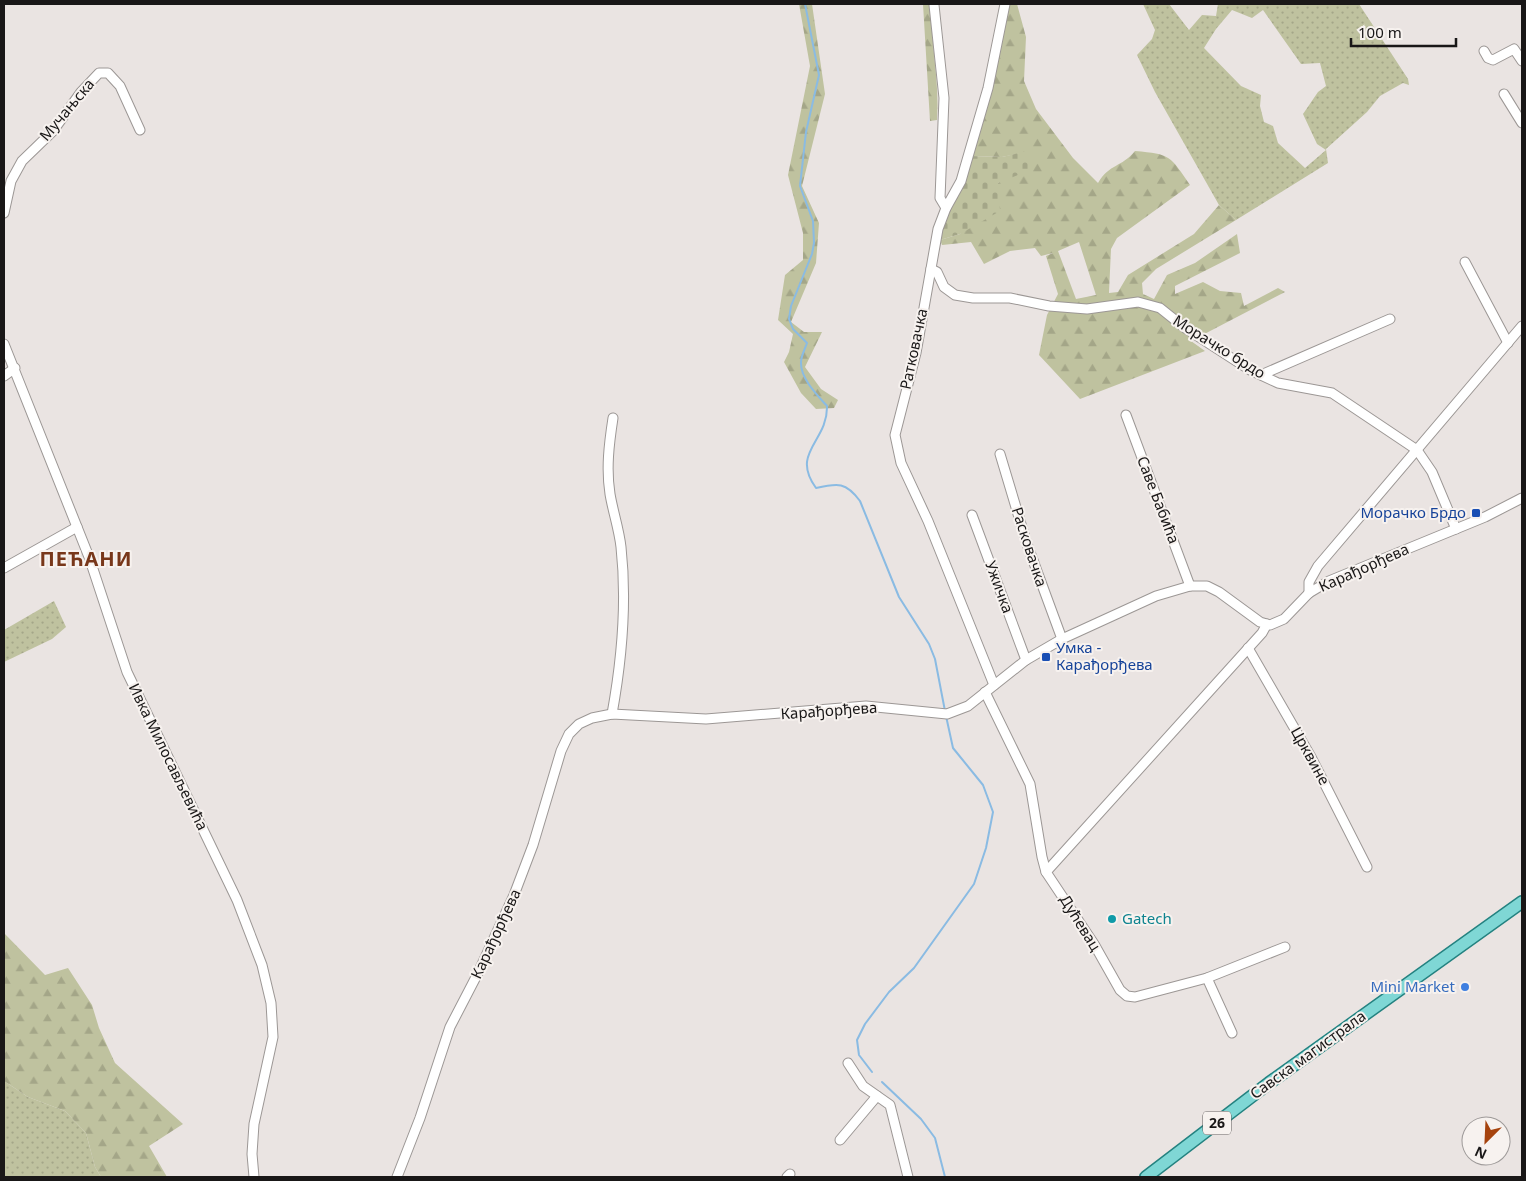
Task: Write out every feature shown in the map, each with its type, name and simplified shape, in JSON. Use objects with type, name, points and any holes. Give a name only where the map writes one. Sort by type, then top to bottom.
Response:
[{"type":"main road","name":"Савска магистрала","points":[[1146,1177],[1269,1082],[1522,902]]},
{"type":"street","name":"Ратковачка","points":[[994,685],[896,448],[894,435],[916,352],[926,287],[932,270],[938,229],[965,168],[988,88],[1004,4]]},
{"type":"street","points":[[934,5],[944,98],[940,198],[946,208]]},
{"type":"street","points":[[1484,51],[1491,60],[1512,49],[1516,50],[1522,61]]},
{"type":"street","name":"Мучањска","points":[[4,213],[11,181],[22,161],[53,131],[81,92],[99,73],[108,73],[117,82],[140,130]]},
{"type":"street","points":[[1504,94],[1522,123]]},
{"type":"street","points":[[1465,262],[1508,343]]},
{"type":"street","name":"Морачко брдо","points":[[932,270],[937,272],[944,287],[955,295],[973,298],[1010,298],[1049,306],[1086,309],[1138,302],[1160,308],[1193,333],[1260,375],[1278,383],[1332,393],[1416,450],[1432,472],[1456,529]]},
{"type":"street","points":[[1260,375],[1390,319]]},
{"type":"street","points":[[1309,593],[1309,582],[1318,566],[1522,326]]},
{"type":"street","name":"Ивка Милосављевића","points":[[4,344],[76,528],[89,556],[127,672],[240,906],[262,965],[271,1003],[273,1036],[254,1124],[252,1161],[254,1177]]},
{"type":"street","points":[[4,376],[15,368]]},
{"type":"street","name":"Саве Бабића","points":[[1126,415],[1190,586]]},
{"type":"street","points":[[612,714],[622,663],[621,545],[609,482],[607,459],[613,418]]},
{"type":"street","name":"Расковачка","points":[[1000,454],[1027,544],[1062,639]]},
{"type":"street","name":"Карађорђева","points":[[397,1177],[420,1118],[450,1028],[484,960],[523,872],[565,742],[579,724],[592,718],[612,714],[706,719],[874,706],[943,714],[968,706],[1026,660],[1062,639],[1156,596],[1190,586],[1205,585],[1213,588],[1267,624],[1275,624],[1284,619],[1309,593],[1337,577],[1456,529],[1522,498]]},
{"type":"street","name":"Ужичка","points":[[972,515],[1026,660]]},
{"type":"street","points":[[4,568],[76,528]]},
{"type":"street","points":[[1046,872],[1262,633],[1267,624]]},
{"type":"street","name":"Црквине","points":[[1248,648],[1311,757],[1366,867]]},
{"type":"street","name":"Дућевац","points":[[985,692],[1030,784],[1046,872],[1094,944],[1120,990],[1127,996],[1134,997],[1207,978],[1284,947]]},
{"type":"street","points":[[1207,978],[1232,1034]]},
{"type":"street","points":[[848,1063],[864,1086],[890,1105],[908,1177]]},
{"type":"street","points":[[840,1140],[877,1096]]},
{"type":"green space","points":[[799,4],[812,4],[825,94],[802,186],[819,223],[816,263],[791,322],[804,332],[822,332],[805,367],[821,389],[838,400],[834,408],[816,409],[801,393],[784,362],[789,352],[793,334],[778,320],[785,275],[803,260],[803,233],[788,175],[810,66]]},
{"type":"green space","points":[[923,4],[932,4],[932,33],[938,105],[937,120],[930,121]]},
{"type":"green space","points":[[1010,4],[1017,4],[1026,37],[1024,81],[1036,109],[1073,158],[1098,183],[1107,172],[1135,151],[1163,155],[1168,158],[1190,185],[1117,238],[1111,249],[1109,293],[1118,292],[1128,275],[1194,234],[1219,205],[1236,220],[1156,269],[1142,283],[1143,294],[1154,299],[1167,275],[1195,263],[1237,234],[1240,253],[1175,286],[1175,294],[1203,282],[1220,291],[1241,293],[1244,306],[1278,288],[1285,292],[1191,341],[1205,351],[1080,399],[1039,355],[1047,315],[1058,294],[1046,256],[1053,253],[1041,256],[1035,248],[1010,251],[984,264],[971,242],[942,245],[940,240],[960,234],[998,183],[1027,152],[1002,157],[972,156],[995,79],[1003,28]],"holes":[[[1079,242],[1096,295],[1076,299],[1058,251]]]},
{"type":"green space","points":[[1143,4],[1169,4],[1189,30],[1202,15],[1216,16],[1218,4],[1359,4],[1408,79],[1409,85],[1403,83],[1380,96],[1367,112],[1326,149],[1328,163],[1236,220],[1219,205],[1155,92],[1137,55],[1152,39],[1155,30]],"holes":[[[1232,10],[1252,18],[1263,10],[1301,64],[1320,63],[1326,86],[1318,92],[1303,114],[1317,144],[1326,150],[1305,168],[1278,143],[1273,126],[1264,122],[1260,106],[1261,95],[1241,86],[1204,48],[1216,29]]]},
{"type":"green space","points":[[1027,151],[1033,169],[998,183],[1000,211],[960,234],[940,240],[972,156],[1002,157]]},
{"type":"green space","points":[[54,601],[66,627],[52,639],[4,662],[4,630]]},
{"type":"green space","points":[[4,933],[45,975],[68,968],[92,1005],[99,1028],[115,1063],[183,1124],[149,1146],[167,1177],[101,1177],[95,1167],[86,1133],[65,1111],[28,1097],[4,1081]]},
{"type":"green space","points":[[4,1081],[28,1097],[65,1111],[86,1133],[95,1167],[101,1177],[4,1177]]},
{"type":"waterway","points":[[805,4],[819,75],[806,132],[800,186],[813,221],[814,243],[812,254],[791,306],[789,319],[793,329],[807,343],[801,360],[803,374],[810,386],[827,406],[826,418],[822,429],[808,456],[809,476],[816,488],[830,485],[846,487],[860,501],[899,597],[929,644],[935,659],[945,711]]},
{"type":"waterway","points":[[872,1072],[859,1055],[857,1040],[865,1024],[889,992],[914,968],[974,884],[986,848],[993,812],[983,785],[953,748],[946,716]]},
{"type":"waterway","points":[[882,1082],[921,1119],[935,1138],[945,1177]]},
{"type":"place","name":"Морачко Брдо","points":[[1476,513]]},
{"type":"place","name":"Умка - Карађорђева","points":[[1046,657]]},
{"type":"place","name":"Gatech","points":[[1112,919]]},
{"type":"place","name":"Mini Market","points":[[1465,987]]},
{"type":"district","name":"ПЕЋАНИ","points":[[86,559]]}]
